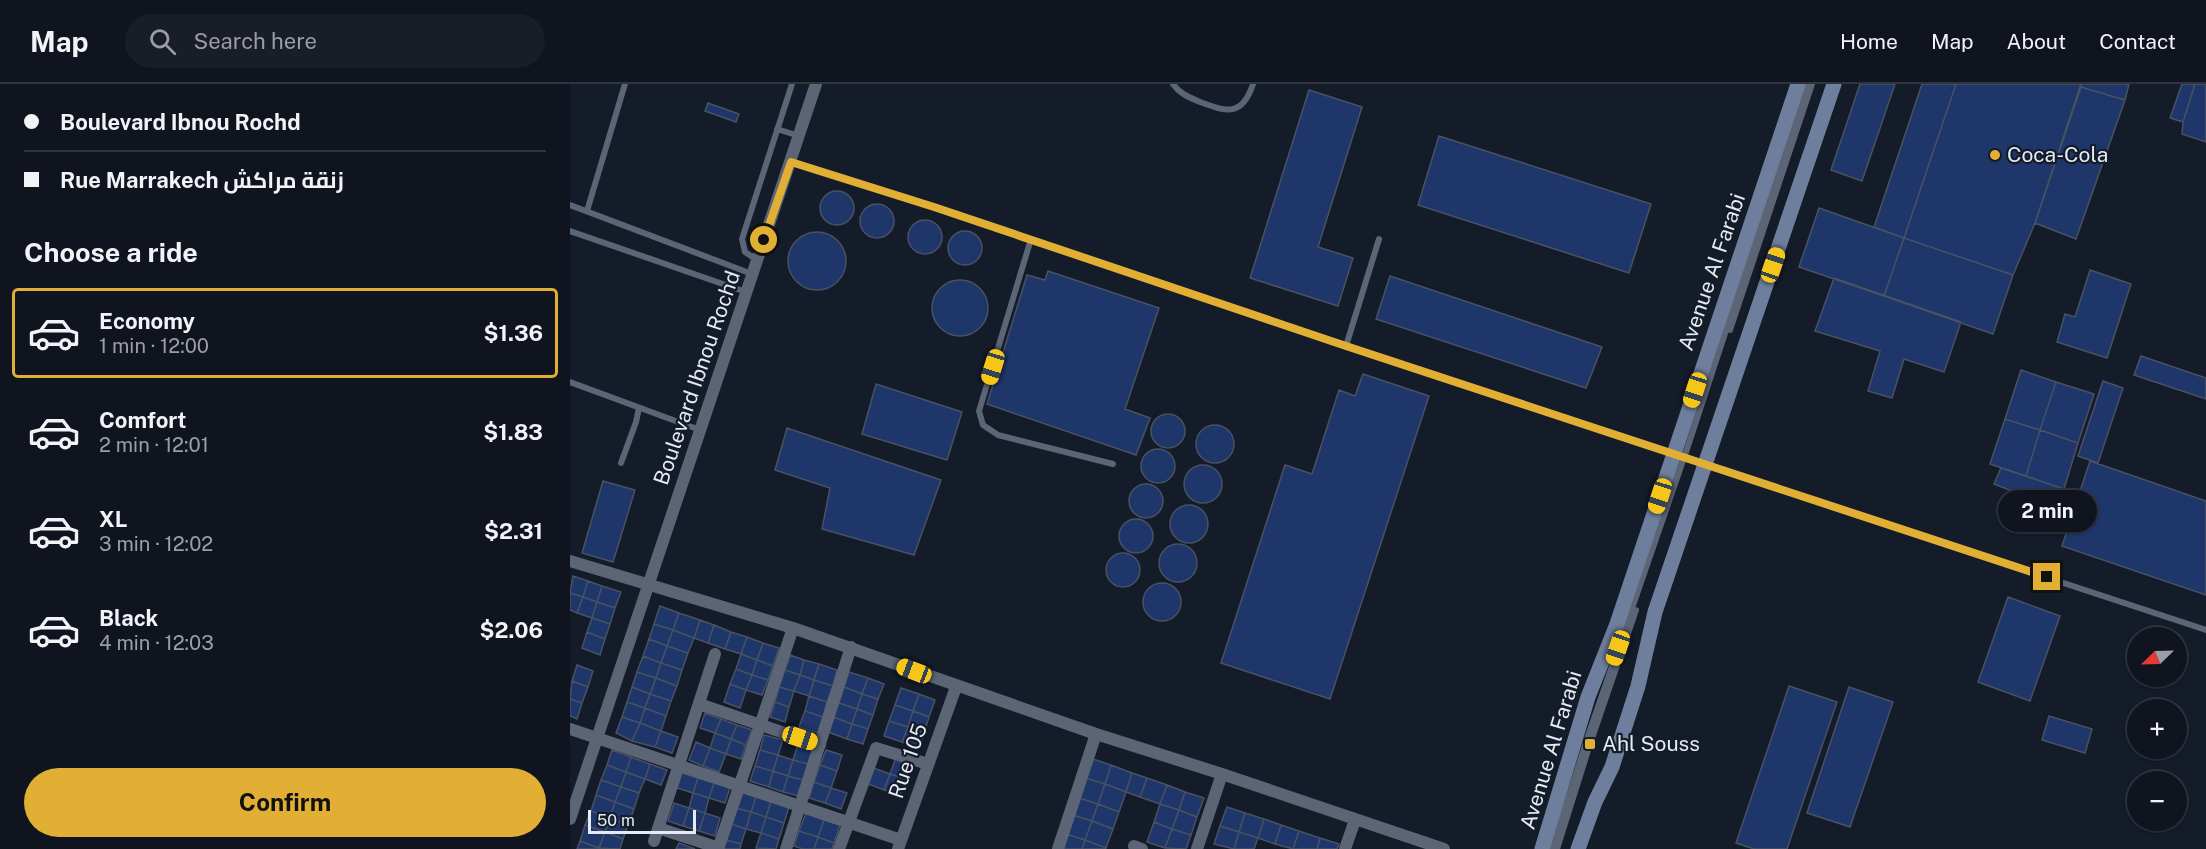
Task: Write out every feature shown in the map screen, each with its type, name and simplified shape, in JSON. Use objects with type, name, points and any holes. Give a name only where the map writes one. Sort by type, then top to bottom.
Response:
[{"type":"street","name":"Boulevard Ibnou Rochd","points":[[570,819],[816,84]]},
{"type":"street","name":"Avenue Al Farabi","points":[[1542,849],[1588,697],[1682,456],[1798,84]]},
{"type":"street","points":[[1578,849],[1595,802],[1614,761],[1638,686],[1655,612],[1834,84]]},
{"type":"street","points":[[570,561],[851,647],[956,687],[1444,849]]},
{"type":"street","points":[[658,828],[718,848],[793,628]]},
{"type":"street","points":[[786,849],[851,647]]},
{"type":"street","points":[[654,841],[715,654]]},
{"type":"street","name":"Rue 105","points":[[900,845],[956,687]]},
{"type":"street","points":[[699,704],[820,745]]},
{"type":"street","points":[[570,729],[849,823],[900,845]]},
{"type":"street","points":[[1058,849],[1096,734]]},
{"type":"street","points":[[839,849],[876,748],[928,764]]},
{"type":"street","points":[[1197,849],[1222,774]]},
{"type":"street","points":[[1345,849],[1355,820]]},
{"type":"lane","points":[[587,212],[625,84]]},
{"type":"lane","points":[[757,260],[745,252],[742,239],[792,84]]},
{"type":"lane","points":[[1173,84],[1183,95],[1223,111],[1244,103],[1253,84]]},
{"type":"lane","points":[[1552,849],[1587,738],[1809,84]]},
{"type":"lane","points":[[777,129],[799,136]]},
{"type":"lane","points":[[791,162],[1031,239],[1346,346],[2206,630]]},
{"type":"lane","points":[[570,205],[752,274]]},
{"type":"lane","points":[[570,231],[746,293]]},
{"type":"lane","points":[[1031,239],[979,411],[983,425],[998,435],[1113,464]]},
{"type":"lane","points":[[1346,346],[1379,239]]},
{"type":"lane","points":[[570,382],[700,430]]},
{"type":"lane","points":[[621,463],[639,408]]},
{"type":"lane","points":[[1557,849],[1682,456]]},
{"type":"building","points":[[1860,84],[1895,84],[1862,181],[1831,170]]},
{"type":"building","points":[[1922,84],[1956,84],[1904,238],[1874,227]]},
{"type":"building","name":"Coca-Cola","points":[[1956,84],[2081,84],[2035,223],[2013,275],[1904,238]]},
{"type":"building","points":[[2081,84],[2129,84],[2125,100],[2081,87]]},
{"type":"building","points":[[2182,84],[2195,84],[2183,122],[2170,118]]},
{"type":"building","points":[[2195,84],[2206,84],[2206,142],[2182,134],[2183,122]]},
{"type":"building","points":[[2081,87],[2125,100],[2076,239],[2035,223]]},
{"type":"building","points":[[1309,90],[1362,107],[1318,247],[1353,258],[1338,306],[1250,278]]},
{"type":"building","points":[[708,103],[739,114],[736,122],[705,111]]},
{"type":"building","points":[[1439,136],[1651,204],[1629,273],[1418,205]]},
{"type":"building","points":[[837,191],[849,196],[854,208],[849,220],[837,225],[825,220],[820,208],[825,196]]},
{"type":"building","points":[[877,204],[889,209],[894,221],[889,233],[877,238],[865,233],[860,221],[865,209]]},
{"type":"building","points":[[1819,208],[1904,238],[1884,296],[1799,267]]},
{"type":"building","points":[[925,220],[937,225],[942,237],[937,249],[925,254],[913,249],[908,237],[913,225]]},
{"type":"building","points":[[965,231],[977,236],[982,248],[977,260],[965,265],[953,260],[948,248],[953,236]]},
{"type":"building","points":[[817,232],[833,237],[841,245],[846,261],[841,277],[833,285],[817,290],[801,285],[793,277],[788,261],[793,245],[801,237]]},
{"type":"building","points":[[1904,238],[2013,275],[1993,334],[1884,296]]},
{"type":"building","points":[[2090,270],[2131,284],[2107,358],[2057,342],[2065,314],[2075,317]]},
{"type":"building","points":[[1048,271],[1159,308],[1125,409],[1150,418],[1136,455],[987,404],[1027,275],[1045,280]]},
{"type":"building","points":[[1390,276],[1602,347],[1586,388],[1376,319]]},
{"type":"building","points":[[1834,278],[1961,322],[1944,372],[1904,359],[1892,398],[1868,391],[1880,351],[1815,331]]},
{"type":"building","points":[[954,280],[966,280],[976,284],[984,292],[988,308],[984,324],[976,332],[966,336],[954,336],[944,332],[936,324],[932,314],[932,302],[936,292],[944,284]]},
{"type":"building","points":[[2141,356],[2206,378],[2206,399],[2134,375]]},
{"type":"building","points":[[2021,370],[2056,382],[2040,430],[2005,419]]},
{"type":"building","points":[[1363,374],[1429,396],[1330,699],[1221,663],[1285,465],[1312,474],[1339,390],[1355,396]]},
{"type":"building","points":[[2103,381],[2123,388],[2098,463],[2078,456]]},
{"type":"building","points":[[2056,382],[2094,394],[2078,443],[2040,430]]},
{"type":"building","points":[[876,384],[962,412],[947,460],[862,434]]},
{"type":"building","points":[[1168,414],[1180,419],[1185,431],[1180,443],[1168,448],[1156,443],[1151,431],[1156,419]]},
{"type":"building","points":[[2005,419],[2040,430],[2026,476],[1990,464]]},
{"type":"building","points":[[1215,425],[1222,426],[1228,431],[1233,437],[1233,451],[1228,457],[1222,462],[1215,463],[1208,462],[1202,457],[1197,451],[1196,444],[1197,437],[1202,431],[1208,426]]},
{"type":"building","points":[[787,428],[941,480],[914,555],[822,529],[830,488],[775,470]]},
{"type":"building","points":[[2040,430],[2078,443],[2064,489],[2026,476]]},
{"type":"building","points":[[1158,449],[1170,454],[1175,466],[1170,478],[1158,483],[1146,478],[1141,466],[1146,454]]},
{"type":"building","points":[[2090,461],[2206,501],[2206,595],[2062,546]]},
{"type":"building","points":[[1203,465],[1210,466],[1216,471],[1221,477],[1221,491],[1216,497],[1210,502],[1203,503],[1196,502],[1190,497],[1185,491],[1184,484],[1185,477],[1190,471],[1196,466]]},
{"type":"building","points":[[2001,468],[2064,489],[2056,508],[1994,484]]},
{"type":"building","points":[[603,481],[635,490],[613,562],[582,553]]},
{"type":"building","points":[[1146,484],[1158,489],[1163,501],[1158,513],[1146,518],[1134,513],[1129,501],[1134,489]]},
{"type":"building","points":[[1189,505],[1203,510],[1208,524],[1203,538],[1189,543],[1175,538],[1170,524],[1175,510]]},
{"type":"building","points":[[1136,519],[1148,524],[1153,536],[1148,548],[1136,553],[1124,548],[1119,536],[1124,524]]},
{"type":"building","points":[[1178,544],[1192,549],[1197,563],[1192,577],[1178,582],[1164,577],[1159,563],[1164,549]]},
{"type":"building","points":[[1123,553],[1135,558],[1140,570],[1135,582],[1123,587],[1111,582],[1106,570],[1111,558]]},
{"type":"building","points":[[573,576],[588,581],[583,597],[570,593]]},
{"type":"building","points":[[588,581],[602,586],[597,602],[583,597]]},
{"type":"building","points":[[1162,583],[1176,588],[1181,602],[1176,616],[1162,621],[1148,616],[1143,602],[1148,588]]},
{"type":"building","points":[[602,586],[621,592],[615,608],[597,602]]},
{"type":"building","points":[[570,593],[583,597],[577,613],[570,610]]},
{"type":"building","points":[[583,597],[597,602],[592,618],[577,613]]},
{"type":"building","points":[[2008,597],[2060,616],[2030,701],[1978,682]]},
{"type":"building","points":[[597,602],[615,608],[610,624],[592,618]]},
{"type":"building","points":[[660,606],[679,613],[673,630],[654,624]]},
{"type":"building","points":[[679,613],[700,620],[694,638],[673,630]]},
{"type":"building","points":[[592,618],[610,624],[605,639],[587,632]]},
{"type":"building","points":[[700,620],[714,625],[708,643],[694,638]]},
{"type":"building","points":[[654,624],[673,630],[667,646],[649,639]]},
{"type":"building","points":[[714,625],[731,632],[725,649],[708,643]]},
{"type":"building","points":[[673,630],[694,638],[688,653],[667,646]]},
{"type":"building","points":[[587,632],[605,639],[600,655],[582,648]]},
{"type":"building","points":[[731,632],[747,637],[741,654],[725,649]]},
{"type":"building","points":[[747,637],[763,643],[757,660],[741,654]]},
{"type":"building","points":[[649,639],[667,646],[661,663],[643,656]]},
{"type":"building","points":[[763,643],[779,648],[773,666],[757,660]]},
{"type":"building","points":[[667,646],[688,653],[682,670],[661,663]]},
{"type":"building","points":[[741,654],[757,660],[752,675],[736,669]]},
{"type":"building","points":[[790,655],[804,660],[800,675],[785,670]]},
{"type":"building","points":[[643,656],[661,663],[656,678],[637,672]]},
{"type":"building","points":[[757,660],[773,666],[768,680],[752,675]]},
{"type":"building","points":[[804,660],[819,664],[814,680],[800,675]]},
{"type":"building","points":[[661,663],[682,670],[677,686],[656,678]]},
{"type":"building","points":[[819,664],[837,670],[833,686],[814,680]]},
{"type":"building","points":[[577,665],[593,671],[588,687],[572,681]]},
{"type":"building","points":[[736,669],[752,675],[746,690],[730,684]]},
{"type":"building","points":[[785,670],[800,675],[794,691],[779,687]]},
{"type":"building","points":[[637,672],[656,678],[650,694],[632,687]]},
{"type":"building","points":[[849,672],[868,678],[862,694],[844,687]]},
{"type":"building","points":[[752,675],[768,680],[762,695],[746,690]]},
{"type":"building","points":[[800,675],[814,680],[809,696],[794,691]]},
{"type":"building","points":[[656,678],[677,686],[671,701],[650,694]]},
{"type":"building","points":[[868,678],[884,684],[878,699],[862,694]]},
{"type":"building","points":[[814,680],[833,686],[827,702],[809,696]]},
{"type":"building","points":[[572,681],[588,687],[582,703],[570,699]]},
{"type":"building","points":[[730,684],[746,690],[740,708],[724,702]]},
{"type":"building","points":[[1789,686],[1837,702],[1787,849],[1754,849],[1736,843]]},
{"type":"building","points":[[632,687],[650,694],[645,708],[627,702]]},
{"type":"building","points":[[779,687],[794,691],[789,707],[775,702]]},
{"type":"building","points":[[844,687],[862,694],[857,709],[839,703]]},
{"type":"building","points":[[1849,687],[1893,702],[1850,827],[1807,813]]},
{"type":"building","points":[[901,688],[919,694],[913,711],[895,705]]},
{"type":"building","points":[[650,694],[671,701],[666,716],[645,708]]},
{"type":"building","points":[[862,694],[878,699],[873,715],[857,709]]},
{"type":"building","points":[[919,694],[935,700],[929,717],[913,711]]},
{"type":"building","points":[[809,696],[827,702],[823,717],[805,711]]},
{"type":"building","points":[[570,699],[582,703],[577,719],[570,716]]},
{"type":"building","points":[[627,702],[645,708],[640,723],[622,717]]},
{"type":"building","points":[[775,702],[789,707],[785,722],[770,717]]},
{"type":"building","points":[[839,703],[857,709],[852,724],[833,717]]},
{"type":"building","points":[[895,705],[913,711],[908,727],[889,721]]},
{"type":"building","points":[[645,708],[666,716],[661,731],[640,723]]},
{"type":"building","points":[[857,709],[873,715],[868,729],[852,724]]},
{"type":"building","points":[[805,711],[823,717],[818,733],[799,727]]},
{"type":"building","points":[[913,711],[929,717],[924,733],[908,727]]},
{"type":"building","points":[[705,713],[721,719],[715,733],[700,728]]},
{"type":"building","points":[[2049,716],[2092,729],[2085,753],[2042,740]]},
{"type":"building","points":[[622,717],[640,723],[632,741],[616,733]]},
{"type":"building","points":[[833,717],[852,724],[847,739],[828,732]]},
{"type":"building","points":[[721,719],[737,725],[731,739],[715,733]]},
{"type":"building","points":[[889,721],[908,727],[902,742],[884,736]]},
{"type":"building","points":[[640,723],[661,731],[655,747],[632,741]]},
{"type":"building","points":[[852,724],[868,729],[863,744],[847,739]]},
{"type":"building","points":[[737,725],[752,730],[746,745],[731,739]]},
{"type":"building","points":[[908,727],[924,733],[919,748],[902,742]]},
{"type":"building","points":[[661,731],[678,737],[672,753],[655,747]]},
{"type":"building","points":[[715,733],[731,739],[726,754],[710,748]]},
{"type":"building","points":[[764,735],[783,740],[778,755],[760,750]]},
{"type":"building","points":[[731,739],[746,745],[741,759],[726,754]]},
{"type":"building","points":[[696,742],[710,748],[703,766],[689,760]]},
{"type":"building","points":[[798,744],[813,748],[808,764],[793,760]]},
{"type":"building","points":[[710,748],[726,754],[719,772],[703,766]]},
{"type":"building","points":[[612,750],[631,757],[626,772],[607,765]]},
{"type":"building","points":[[760,750],[778,755],[773,771],[755,766]]},
{"type":"building","points":[[826,750],[842,755],[837,771],[820,765]]},
{"type":"building","points":[[778,755],[793,760],[788,776],[773,771]]},
{"type":"building","points":[[631,757],[650,764],[645,779],[626,772]]},
{"type":"building","points":[[896,757],[912,763],[906,779],[890,774]]},
{"type":"building","points":[[1093,759],[1111,765],[1105,784],[1086,778]]},
{"type":"building","points":[[793,760],[808,764],[803,780],[788,776]]},
{"type":"building","points":[[650,764],[667,770],[661,785],[645,779]]},
{"type":"building","points":[[607,765],[626,772],[621,787],[601,780]]},
{"type":"building","points":[[820,765],[837,771],[831,788],[814,782]]},
{"type":"building","points":[[1111,765],[1132,773],[1126,792],[1105,784]]},
{"type":"building","points":[[755,766],[773,771],[769,787],[750,781]]},
{"type":"building","points":[[871,767],[890,774],[884,790],[866,783]]},
{"type":"building","points":[[773,771],[788,776],[783,792],[769,787]]},
{"type":"building","points":[[626,772],[645,779],[639,793],[621,787]]},
{"type":"building","points":[[682,773],[698,778],[693,793],[677,788]]},
{"type":"building","points":[[1132,773],[1147,778],[1140,797],[1126,792]]},
{"type":"building","points":[[890,774],[906,779],[900,795],[884,790]]},
{"type":"building","points":[[788,776],[803,780],[799,796],[783,792]]},
{"type":"building","points":[[698,778],[714,783],[709,798],[693,793]]},
{"type":"building","points":[[1086,778],[1105,784],[1098,804],[1079,798]]},
{"type":"building","points":[[1147,778],[1167,785],[1160,804],[1140,797]]},
{"type":"building","points":[[601,780],[621,787],[615,802],[596,795]]},
{"type":"building","points":[[814,782],[831,788],[825,803],[809,798]]},
{"type":"building","points":[[714,783],[730,788],[725,803],[709,798]]},
{"type":"building","points":[[1105,784],[1126,792],[1119,812],[1098,804]]},
{"type":"building","points":[[1167,785],[1185,792],[1179,810],[1160,804]]},
{"type":"building","points":[[621,787],[639,793],[634,809],[615,802]]},
{"type":"building","points":[[831,788],[847,793],[841,809],[825,803]]},
{"type":"building","points":[[741,792],[756,797],[751,812],[736,808]]},
{"type":"building","points":[[1185,792],[1204,798],[1197,817],[1179,810]]},
{"type":"building","points":[[693,793],[709,798],[705,813],[689,808]]},
{"type":"building","points":[[596,795],[615,802],[610,818],[591,811]]},
{"type":"building","points":[[756,797],[771,801],[766,817],[751,812]]},
{"type":"building","points":[[1079,798],[1098,804],[1092,821],[1073,815]]},
{"type":"building","points":[[771,801],[789,807],[784,823],[766,817]]},
{"type":"building","points":[[615,802],[634,809],[628,825],[610,818]]},
{"type":"building","points":[[674,803],[689,808],[683,826],[668,821]]},
{"type":"building","points":[[1098,804],[1119,812],[1113,829],[1092,821]]},
{"type":"building","points":[[1160,804],[1179,810],[1172,829],[1154,822]]},
{"type":"building","points":[[1227,807],[1245,813],[1239,832],[1220,826]]},
{"type":"building","points":[[689,808],[705,813],[699,831],[683,826]]},
{"type":"building","points":[[736,808],[751,812],[746,829],[731,824]]},
{"type":"building","points":[[1179,810],[1197,817],[1191,835],[1172,829]]},
{"type":"building","points":[[591,811],[610,818],[605,832],[585,825]]},
{"type":"building","points":[[751,812],[766,817],[761,833],[746,829]]},
{"type":"building","points":[[705,813],[720,818],[715,836],[699,831]]},
{"type":"building","points":[[806,813],[824,820],[818,837],[799,831]]},
{"type":"building","points":[[1245,813],[1264,819],[1258,838],[1239,832]]},
{"type":"building","points":[[1073,815],[1092,821],[1085,840],[1066,834]]},
{"type":"building","points":[[766,817],[784,823],[779,839],[761,833]]},
{"type":"building","points":[[610,818],[628,825],[623,839],[605,832]]},
{"type":"building","points":[[1264,819],[1281,825],[1275,844],[1258,838]]},
{"type":"building","points":[[824,820],[840,825],[834,843],[818,837]]},
{"type":"building","points":[[1092,821],[1113,829],[1106,848],[1085,840]]},
{"type":"building","points":[[1154,822],[1172,829],[1165,848],[1147,842]]},
{"type":"building","points":[[731,824],[746,829],[741,844],[726,840]]},
{"type":"building","points":[[585,825],[605,832],[599,848],[580,841]]},
{"type":"building","points":[[1281,825],[1299,831],[1293,849],[1275,844]]},
{"type":"building","points":[[1220,826],[1239,832],[1234,849],[1214,844]]},
{"type":"building","points":[[1172,829],[1191,835],[1186,849],[1165,848]]},
{"type":"building","points":[[799,831],[818,837],[814,849],[794,846]]},
{"type":"building","points":[[1299,831],[1320,838],[1317,849],[1293,849]]},
{"type":"building","points":[[605,832],[623,839],[620,849],[599,848]]},
{"type":"building","points":[[1239,832],[1258,838],[1254,849],[1234,849]]},
{"type":"building","points":[[761,833],[779,839],[776,849],[756,848]]},
{"type":"building","points":[[1066,834],[1085,840],[1082,849],[1061,849]]},
{"type":"building","points":[[818,837],[834,843],[832,849],[814,849]]},
{"type":"building","points":[[1320,838],[1339,844],[1337,849],[1317,849]]},
{"type":"building","points":[[726,840],[741,844],[740,849],[723,849]]},
{"type":"building","points":[[1085,840],[1106,848],[1106,849],[1082,849]]},
{"type":"building","points":[[580,841],[599,848],[599,849],[577,849]]},
{"type":"building","points":[[679,843],[695,849],[676,849]]},
{"type":"place","name":"Coca-Cola","points":[[1995,155]]},
{"type":"place","name":"Ahl Souss","points":[[1590,744]]},
{"type":"route","points":[[764,240],[791,162],[934,207],[1346,346],[2047,577]]}]
